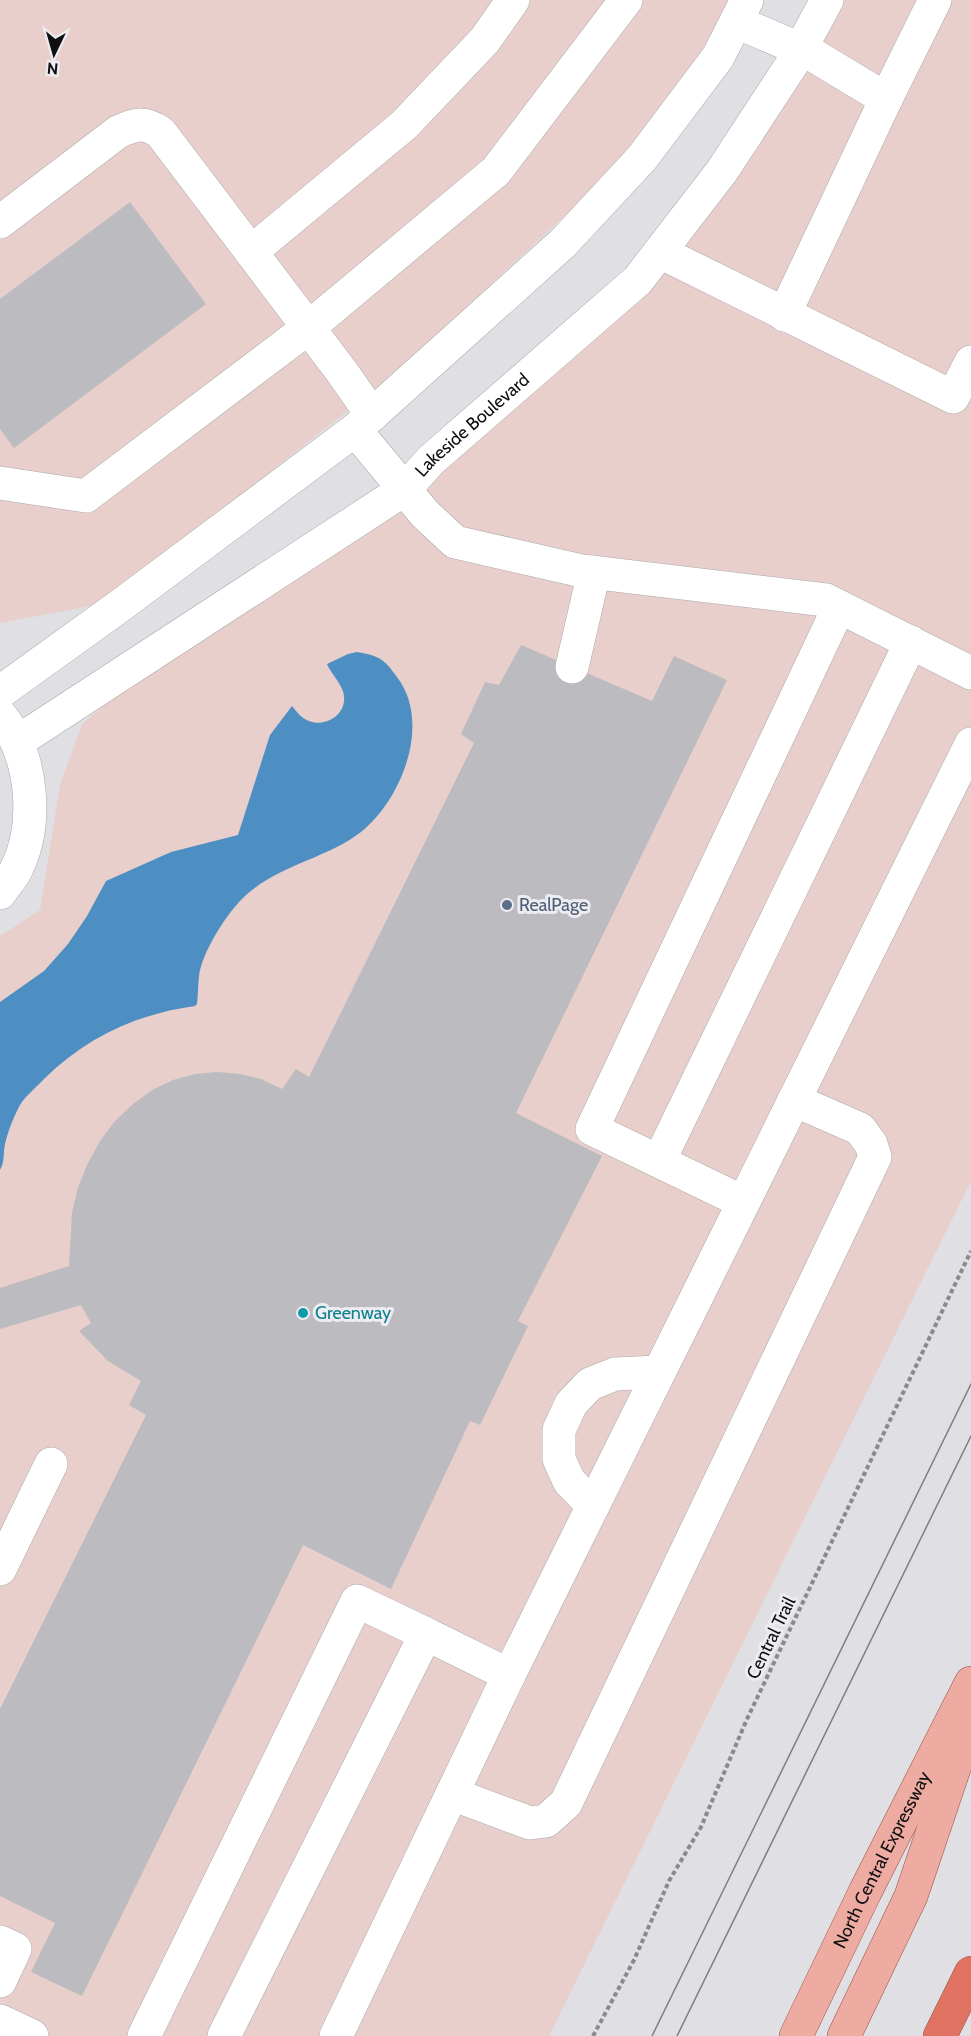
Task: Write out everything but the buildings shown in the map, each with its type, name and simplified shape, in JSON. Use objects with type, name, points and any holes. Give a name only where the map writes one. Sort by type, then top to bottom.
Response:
[{"type":"highway","points":[[940,2036],[971,1972]]},
{"type":"main road","name":"North Central Expressway","points":[[796,2036],[865,1892],[971,1683]]},
{"type":"main road","points":[[844,2036],[911,1896],[971,1719]]},
{"type":"street","points":[[251,252],[404,125],[485,40],[513,0]]},
{"type":"street","points":[[0,483],[86,496],[308,328],[496,171],[626,0]]},
{"type":"street","name":"Lakeside Boulevard","points":[[0,893],[16,870],[29,828],[29,784],[8,729],[405,489],[431,460],[638,280],[722,171],[800,49],[827,0]]},
{"type":"street","points":[[784,315],[935,0]]},
{"type":"street","points":[[0,692],[364,423],[563,243],[642,158],[718,57],[742,11],[800,49],[886,99]]},
{"type":"street","points":[[0,222],[118,132],[135,124],[153,128],[161,133],[308,328],[405,489],[425,514],[455,542],[582,571],[826,600],[971,673]]},
{"type":"street","points":[[660,252],[962,402],[971,362]]},
{"type":"street","points":[[572,667],[594,572]]},
{"type":"street","points":[[744,1202],[592,1129],[839,607]]},
{"type":"street","points":[[659,1161],[911,642]]},
{"type":"street","points":[[336,2036],[509,1675],[971,744]]},
{"type":"street","points":[[452,1794],[530,1823],[546,1821],[566,1803],[874,1157],[871,1144],[860,1129],[794,1100]]},
{"type":"street","points":[[593,1506],[569,1481],[559,1459],[559,1430],[571,1404],[590,1384],[615,1374],[659,1372]]},
{"type":"street","points":[[0,1569],[51,1464]]},
{"type":"street","points":[[144,2036],[357,1601],[509,1675]]},
{"type":"street","points":[[224,2036],[426,1634]]},
{"type":"street","points":[[0,1942],[15,1949],[0,1981]]},
{"type":"street","points":[[0,2021],[32,2036]]},
{"type":"path","name":"Central Trail","points":[[593,2036],[634,1960],[669,1881],[701,1827],[747,1719],[971,1251]]},
{"type":"shaded area","points":[[0,0],[735,0],[718,36],[601,182],[396,373],[102,604],[0,623]]},
{"type":"shaded area","points":[[839,0],[971,0],[971,1181],[549,2036],[0,2036],[0,936],[40,910],[60,785],[82,724],[134,680],[574,359],[732,167]]},
{"type":"water","points":[[357,652],[381,659],[388,666],[407,696],[412,716],[412,738],[408,759],[400,781],[389,800],[376,818],[361,832],[331,850],[268,879],[240,901],[221,926],[204,957],[195,1006],[153,1015],[114,1030],[78,1051],[45,1078],[25,1098],[18,1109],[6,1139],[0,1170],[0,1002],[44,971],[68,944],[87,916],[106,881],[171,852],[238,835],[270,735],[292,706],[299,715],[314,723],[326,722],[336,716],[343,707],[344,696],[341,686],[327,664]]},
{"type":"tram line","points":[[652,2036],[971,1384]]},
{"type":"tram line","points":[[677,2036],[971,1436]]},
{"type":"place","name":"RealPage","points":[[507,905]]},
{"type":"place","name":"Greenway","points":[[303,1313]]}]
